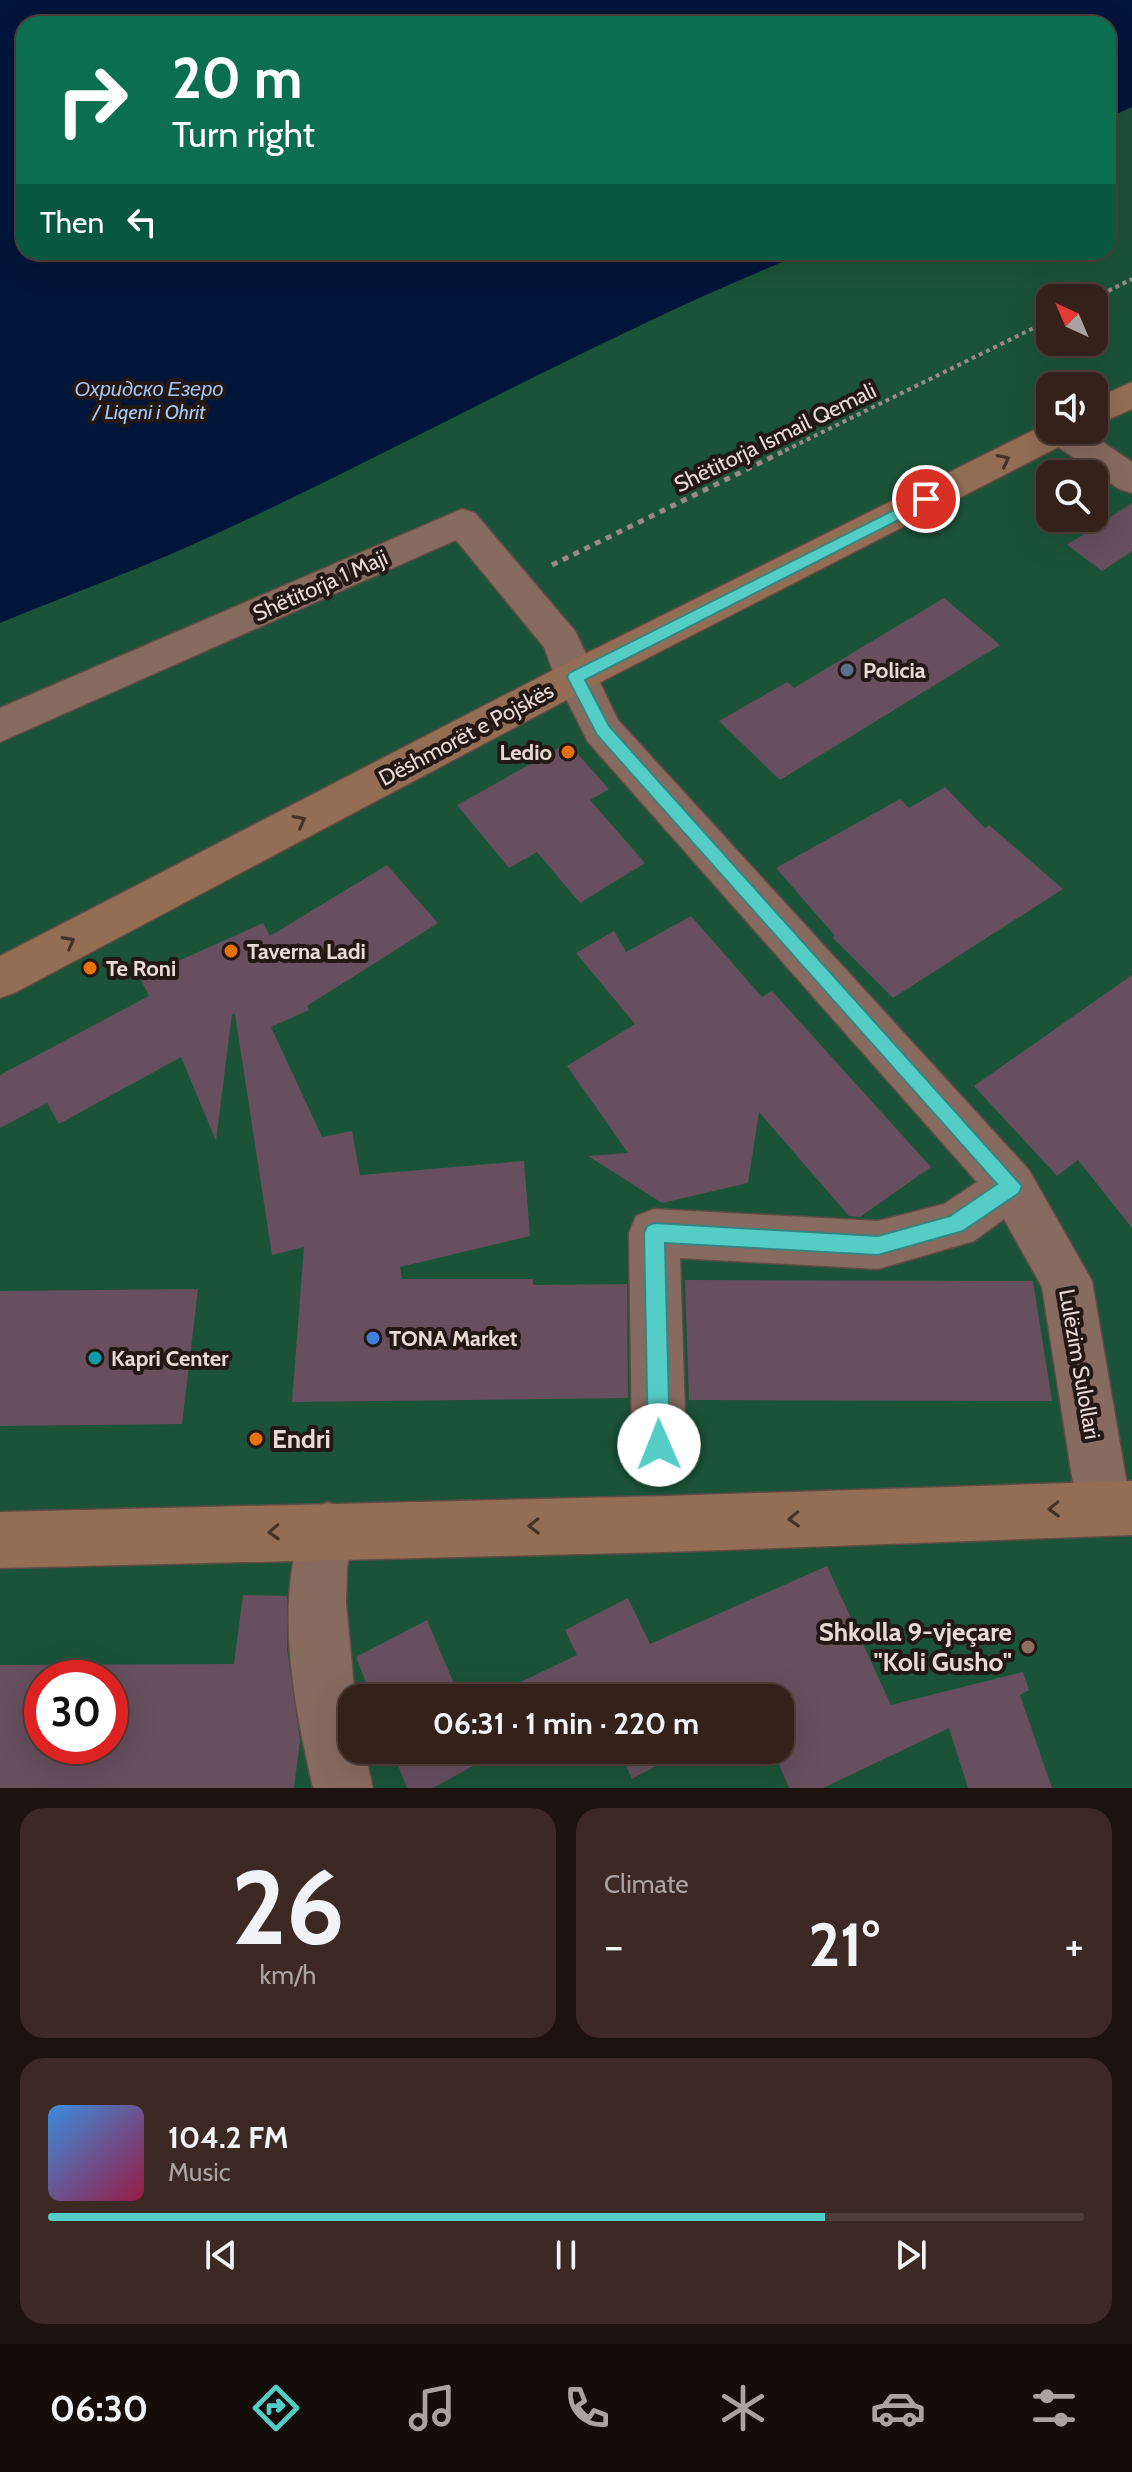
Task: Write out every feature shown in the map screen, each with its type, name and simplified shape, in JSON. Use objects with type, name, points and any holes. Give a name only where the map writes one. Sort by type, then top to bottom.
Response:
[{"type":"street","points":[[1108,407],[1132,394]]},
{"type":"street","name":"Dëshmorët e Pojskës","points":[[0,978],[575,677],[1036,443]]},
{"type":"street","points":[[1082,444],[1132,480]]},
{"type":"street","name":"Shëtitorja 1 Maji","points":[[0,726],[462,522],[561,641],[575,677]]},
{"type":"street","name":"Lulëzim Sulollari","points":[[575,677],[603,731],[1012,1186],[1067,1281],[1118,1508]]},
{"type":"street","points":[[659,1445],[654,1233],[878,1245],[956,1224],[1012,1186]]},
{"type":"street","points":[[0,1540],[666,1524],[1118,1508]]},
{"type":"street","points":[[328,1530],[318,1577],[318,1618],[326,1690],[343,1788]]},
{"type":"path","points":[[1108,291],[1132,279]]},
{"type":"path","name":"Shëtitorja Ismail Qemali","points":[[514,583],[1036,327]]},
{"type":"green space","points":[[0,0],[1132,0],[1132,1788],[0,1788]]},
{"type":"water","name":"Охридско Езеро / Liqeni i Ohrit","points":[[0,0],[1132,0],[1132,107],[1116,114],[1116,16],[16,16],[16,260],[788,260],[576,356],[196,543],[0,623]]},
{"type":"building","points":[[1132,503],[1132,551],[1102,571],[1067,545],[1087,532],[1108,532],[1108,519]]},
{"type":"building","points":[[944,598],[1000,645],[780,780],[719,721],[787,682],[794,688]]},
{"type":"building","points":[[568,743],[609,789],[590,800],[645,863],[580,903],[537,852],[509,868],[457,805]]},
{"type":"building","points":[[945,787],[985,828],[989,825],[1063,889],[893,998],[832,937],[835,936],[776,868],[900,799],[909,808]]},
{"type":"building","points":[[387,865],[438,923],[307,1006],[309,1010],[271,1027],[322,1137],[352,1131],[360,1175],[524,1161],[530,1236],[400,1267],[402,1279],[533,1279],[533,1285],[627,1284],[628,1398],[292,1402],[304,1247],[272,1255],[235,1014],[232,1014],[216,1141],[181,1057],[59,1124],[47,1103],[0,1128],[0,1075],[149,996],[140,978],[263,923],[270,936]]},
{"type":"building","points":[[691,916],[762,997],[772,991],[931,1167],[860,1217],[849,1216],[759,1112],[748,1183],[662,1203],[588,1156],[628,1153],[567,1066],[635,1024],[576,953],[614,931],[626,952]]},
{"type":"building","points":[[1132,975],[1132,1228],[1078,1160],[1057,1176],[974,1086]]},
{"type":"building","points":[[685,1280],[1033,1281],[1052,1401],[689,1400]]},
{"type":"building","name":"Kapri Center","points":[[198,1289],[182,1424],[0,1426],[0,1291]]},
{"type":"building","points":[[827,1566],[891,1705],[1023,1672],[1029,1690],[1020,1695],[1052,1788],[968,1788],[949,1728],[823,1788],[789,1788],[779,1764],[794,1764],[794,1684],[516,1684],[577,1655],[565,1630],[628,1598],[650,1644]]},
{"type":"building","points":[[243,1595],[287,1596],[287,1649],[300,1740],[294,1788],[0,1788],[0,1665],[24,1665],[24,1764],[128,1764],[128,1664],[234,1664]]},
{"type":"building","points":[[427,1620],[454,1684],[367,1684],[356,1657]]},
{"type":"building","points":[[398,1764],[477,1764],[433,1788],[407,1788]]},
{"type":"building","points":[[625,1764],[659,1764],[632,1779]]},
{"type":"place","name":"Policia","points":[[847,670]]},
{"type":"place","name":"Ledio","points":[[568,752]]},
{"type":"place","name":"Taverna Ladi","points":[[231,951]]},
{"type":"place","name":"Te Roni","points":[[90,968]]},
{"type":"place","name":"TONA Market","points":[[373,1338]]},
{"type":"place","name":"Kapri Center","points":[[95,1358]]},
{"type":"place","name":"Endri","points":[[256,1439]]},
{"type":"place","name":"Shkolla 9-vjeçare \"Koli Gusho\"","points":[[1028,1647]]},
{"type":"route","points":[[659,1445],[654,1233],[878,1245],[956,1224],[1012,1186],[603,731],[575,677],[926,499]]}]
